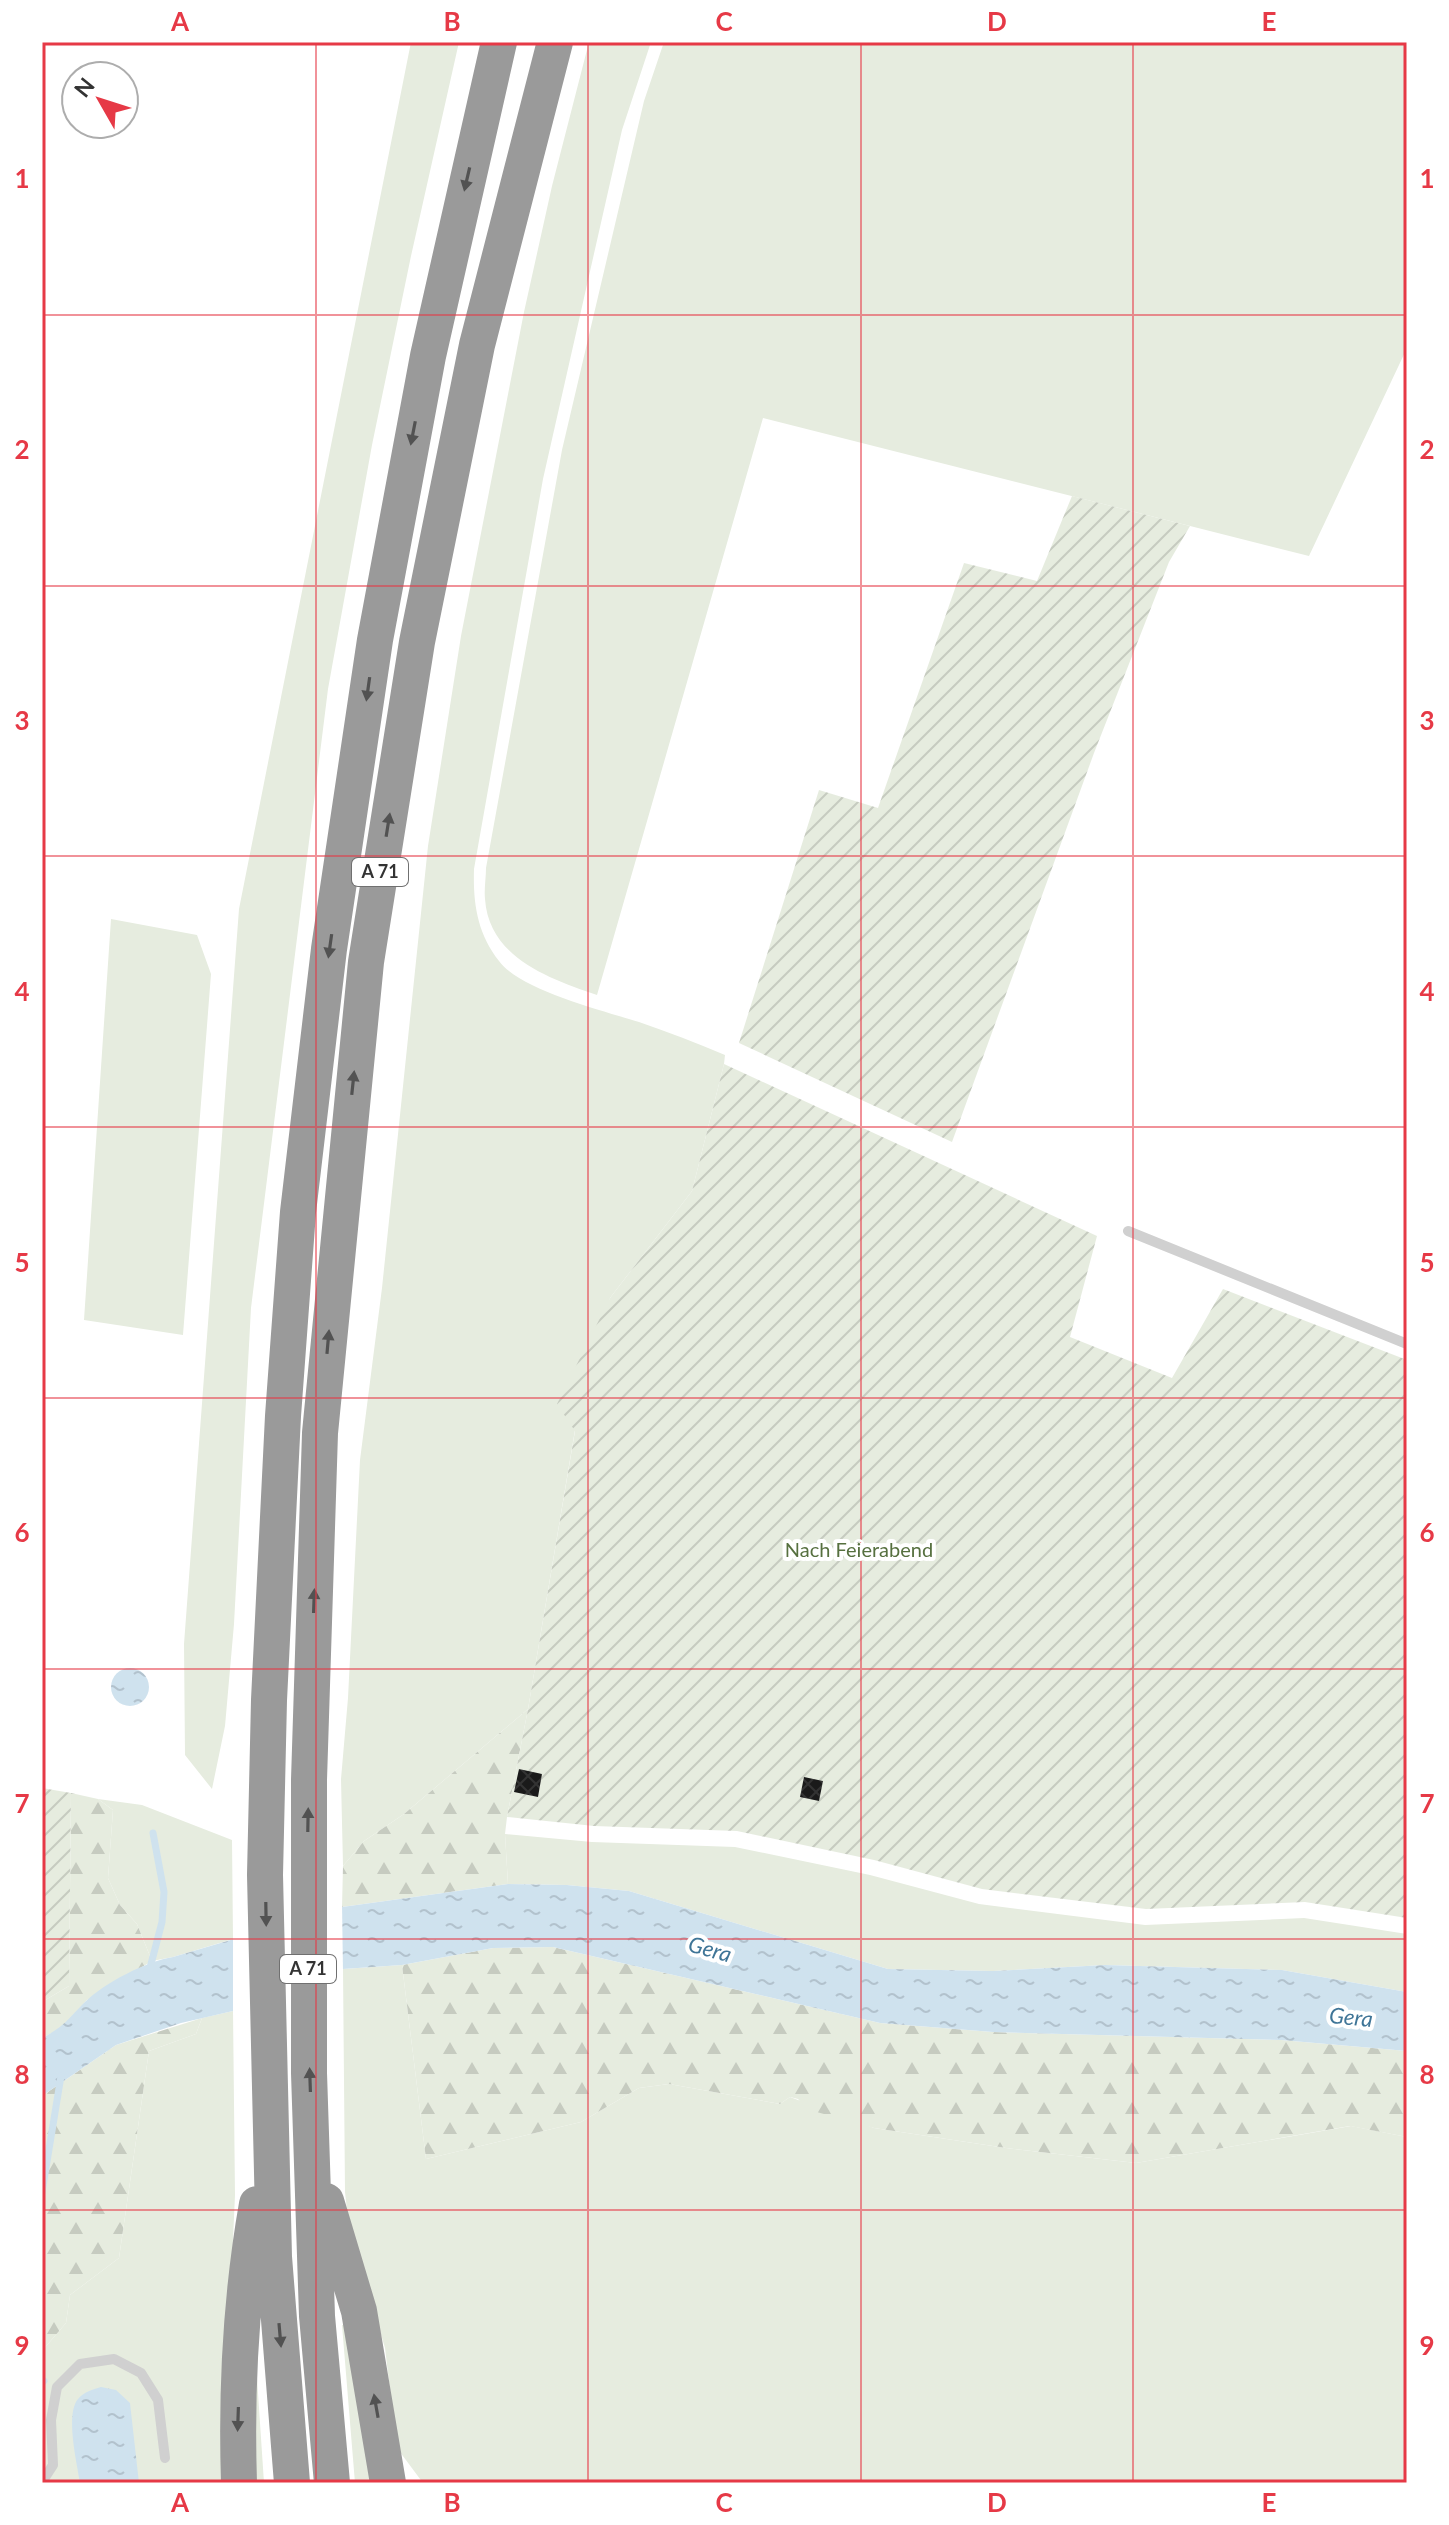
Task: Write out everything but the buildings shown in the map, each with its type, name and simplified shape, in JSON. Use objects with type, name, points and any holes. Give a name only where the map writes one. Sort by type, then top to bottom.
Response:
[{"type":"highway","name":"A 71","points":[[261,2257],[271,2124],[265,1875],[268,1780],[283,1416],[298,1212],[329,949],[375,640],[428,356],[499,42]]},
{"type":"highway","name":"A 71","points":[[330,2256],[312,2158],[307,1881],[309,1780],[320,1433],[366,962],[417,642],[477,345],[555,42]]},
{"type":"highway","points":[[330,2256],[317,2316],[332,2483]]},
{"type":"highway","points":[[330,2256],[359,2311],[388,2483]]},
{"type":"highway","points":[[239,2483],[237,2426],[261,2257]]},
{"type":"highway","points":[[261,2257],[292,2483]]},
{"type":"lane","points":[[1128,1231],[1407,1344]]},
{"type":"lane","points":[[42,2482],[53,2465],[51,2420],[57,2387],[80,2364],[114,2359],[141,2373],[158,2400],[165,2458]]},
{"type":"green space","points":[[411,42],[459,42],[372,445],[328,689],[251,1308],[234,1624],[225,1726],[212,1789],[185,1755],[184,1644],[239,909]]},
{"type":"green space","points":[[589,42],[651,42],[622,130],[543,479],[474,869],[474,894],[486,940],[499,961],[510,971],[543,990],[725,1055],[724,1064],[692,1191],[610,1298],[575,1430],[528,1709],[404,1814],[364,1841],[343,1866],[341,1779],[360,1460],[382,1288],[428,846],[461,636],[524,312]]},
{"type":"green space","points":[[664,42],[1407,42],[1407,348],[1309,556],[763,418],[597,995],[542,973],[510,951],[489,919],[485,895],[486,868],[562,450],[644,101]]},
{"type":"green space","points":[[1072,496],[1190,526],[1169,562],[1094,753],[952,1142],[739,1043],[819,790],[878,808],[964,563],[1037,581]]},
{"type":"green space","points":[[111,919],[197,935],[211,974],[183,1335],[84,1320]]},
{"type":"green space","name":"Nach Feierabend","points":[[724,1064],[1097,1236],[1070,1337],[1172,1378],[1223,1289],[1407,1360],[1407,1918],[1305,1902],[1146,1909],[982,1889],[874,1860],[737,1831],[594,1826],[507,1817],[575,1431],[557,1404],[610,1298],[692,1191]]},
{"type":"green space","points":[[528,1709],[505,1834],[508,1884],[342,1907],[343,1866],[364,1841],[404,1814]]},
{"type":"green space","points":[[42,1788],[71,1793],[69,1986],[42,2002]]},
{"type":"green space","points":[[71,1793],[98,1799],[113,1810],[108,1878],[120,1905],[137,1924],[152,1961],[87,2000],[62,2028],[42,2038],[42,2002],[69,1986]]},
{"type":"green space","points":[[98,1799],[142,1805],[232,1840],[233,1939],[152,1961],[137,1924],[120,1905],[108,1878],[113,1810]]},
{"type":"green space","points":[[505,1834],[592,1842],[735,1847],[870,1875],[979,1904],[1145,1925],[1304,1918],[1407,1934],[1407,1992],[1282,1970],[1105,1965],[993,1971],[888,1969],[629,1891],[567,1885],[508,1884]]},
{"type":"green space","points":[[553,1947],[880,2023],[993,2032],[1281,2040],[1407,2051],[1407,2137],[1350,2126],[1136,2163],[874,2128],[806,2109],[798,2099],[790,2097],[780,2104],[669,2084],[639,2088],[581,2122],[426,2159],[402,1965],[493,1948]]},
{"type":"green space","points":[[402,1965],[426,2159],[581,2122],[639,2088],[669,2084],[780,2104],[790,2097],[874,2128],[1136,2163],[1351,2126],[1407,2137],[1407,2483],[423,2483],[397,2448],[385,2348],[369,2294],[352,2256],[345,2192],[343,1969]]},
{"type":"green space","points":[[233,2011],[235,2195],[222,2483],[42,2483],[42,2351],[66,2323],[70,2295],[119,2258],[149,2051],[196,2034],[202,2018]]},
{"type":"green space","points":[[202,2018],[196,2034],[149,2051],[119,2258],[70,2295],[66,2323],[42,2351],[42,2096],[116,2045]]},
{"type":"green space","points":[[342,2325],[346,2325],[371,2483],[355,2483]]},
{"type":"green space","points":[[257,2378],[264,2483],[249,2483]]},
{"type":"water","points":[[130,1668],[144,1673],[149,1687],[144,1701],[130,1706],[116,1701],[111,1687],[116,1673]]},
{"type":"water","name":"Gera","points":[[508,1884],[567,1885],[629,1891],[888,1969],[993,1971],[1105,1965],[1282,1970],[1407,1992],[1407,2051],[1281,2040],[993,2032],[880,2023],[553,1947],[493,1948],[402,1965],[343,1969],[233,2011],[181,2023],[116,2045],[42,2096],[42,2038],[61,2026],[114,1980],[139,1968],[342,1907]]},
{"type":"water","points":[[101,2387],[116,2390],[130,2403],[139,2483],[80,2483],[73,2439],[74,2406],[83,2394]]},
{"type":"pier","points":[[342,1903],[343,1973],[233,2015],[233,1935]]},
{"type":"waterway","points":[[150,1968],[162,1922],[164,1892],[153,1833]]},
{"type":"waterway","points":[[42,2192],[61,2076]]}]
